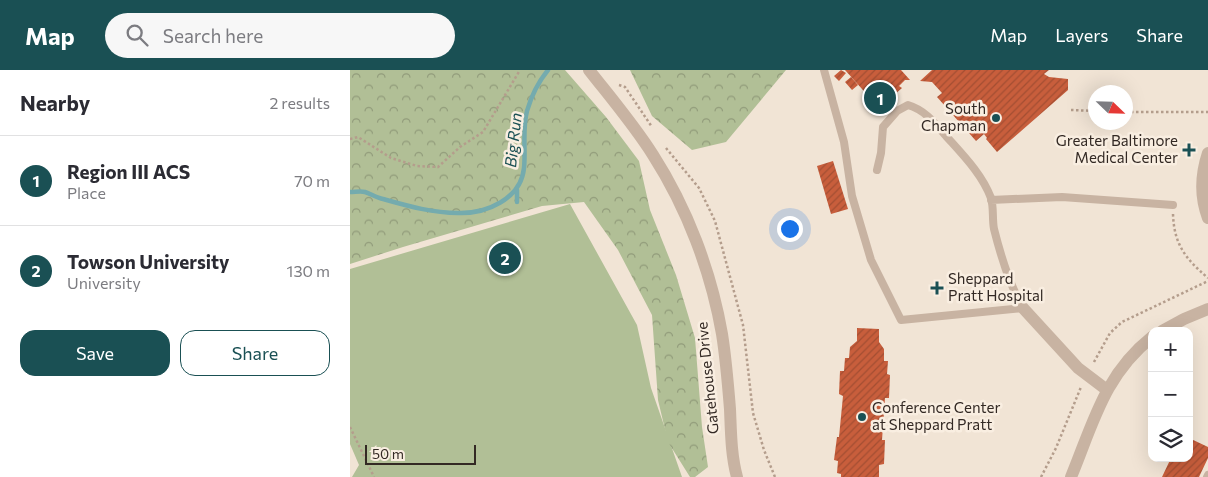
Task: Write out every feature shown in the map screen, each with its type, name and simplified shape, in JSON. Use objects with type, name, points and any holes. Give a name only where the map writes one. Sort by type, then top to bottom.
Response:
[{"type":"street","name":"Gatehouse Drive","points":[[589,70],[632,125],[663,172],[684,212],[704,264],[722,334],[728,382],[733,457],[737,477]]},
{"type":"street","points":[[1208,153],[1202,186],[1204,209],[1208,218]]},
{"type":"street","points":[[1022,308],[1078,368],[1107,390]]},
{"type":"street","points":[[1170,327],[1208,309]]},
{"type":"street","points":[[1071,477],[1094,417],[1107,390],[1129,357],[1148,340]]},
{"type":"lane","points":[[824,70],[844,142],[852,196],[871,260],[901,320],[1022,308],[1014,294],[1005,270],[994,227],[991,200],[975,169],[930,118],[918,108],[908,105],[897,111],[883,126],[881,152],[877,170]]},
{"type":"lane","points":[[991,200],[1062,197],[1173,205]]},
{"type":"path","points":[[350,139],[358,137],[391,158],[418,166],[438,167],[460,147],[483,132],[520,70]]},
{"type":"path","points":[[1071,110],[1088,111]]},
{"type":"path","points":[[1133,112],[1208,112]]},
{"type":"path","points":[[1093,364],[1110,333],[1122,322],[1208,280],[1183,253],[1176,237],[1173,218]]},
{"type":"path","points":[[1041,477],[1052,457],[1083,382]]},
{"type":"path","points":[[350,427],[374,477]]},
{"type":"green space","points":[[350,70],[565,70],[606,117],[639,161],[650,210],[676,275],[695,338],[702,427],[708,467],[695,477],[690,477],[668,442],[658,400],[652,315],[618,250],[584,202],[542,206],[350,264]]},
{"type":"green space","points":[[630,70],[786,70],[726,142],[692,150],[652,116]]},
{"type":"green space","points":[[570,204],[637,325],[651,388],[682,477],[352,477],[359,465],[350,444],[350,269]]},
{"type":"building","points":[[841,70],[846,73],[839,81],[834,76]]},
{"type":"building","points":[[845,70],[901,70],[910,80],[905,80],[899,86],[902,88],[879,108]]},
{"type":"building","name":"South Chapman","points":[[932,70],[1049,70],[1044,74],[1049,77],[1068,79],[1068,90],[997,152],[984,134],[976,141],[937,97],[942,93],[932,82],[920,81]]},
{"type":"building","points":[[851,77],[858,85],[852,90],[845,82]]},
{"type":"building","points":[[833,161],[848,209],[831,214],[817,166]]},
{"type":"building","name":"Conference Center at Sheppard Pratt","points":[[857,328],[879,329],[879,342],[884,349],[884,361],[888,361],[887,374],[890,375],[889,398],[885,398],[882,440],[885,440],[884,464],[879,465],[879,477],[841,477],[841,474],[837,473],[838,461],[834,460],[837,437],[839,437],[843,396],[839,394],[840,371],[844,371],[845,358],[849,358],[850,347],[857,341]]},
{"type":"building","points":[[1193,440],[1208,447],[1208,458],[1199,477],[1162,477],[1169,462],[1193,462]]},
{"type":"waterway","name":"Big Run","points":[[350,192],[365,192],[411,207],[448,213],[480,211],[500,202],[509,196],[521,179],[524,168],[527,111],[541,79],[548,70]]},
{"type":"waterway","points":[[517,190],[517,202]]},
{"type":"place","name":"Region III ACS","points":[[880,98]]},
{"type":"place","name":"South Chapman","points":[[996,118]]},
{"type":"place","name":"Greater Baltimore Medical Center","points":[[1189,150]]},
{"type":"place","name":"Towson University","points":[[505,258]]},
{"type":"place","name":"Sheppard Pratt Hospital","points":[[937,288]]},
{"type":"place","name":"Conference Center at Sheppard Pratt","points":[[862,417]]}]
